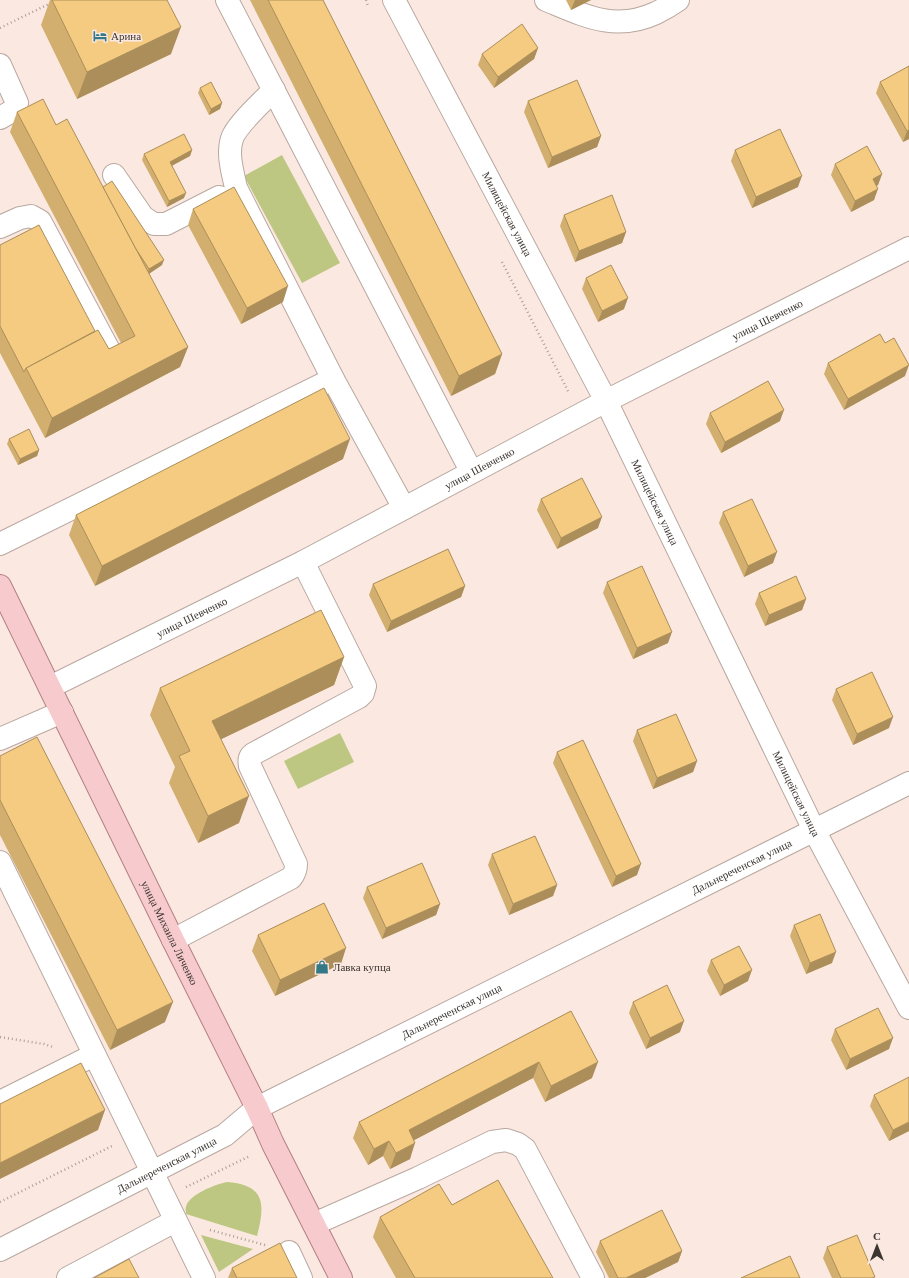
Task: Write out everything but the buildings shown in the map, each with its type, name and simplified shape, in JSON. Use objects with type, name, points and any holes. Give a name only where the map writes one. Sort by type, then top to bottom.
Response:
[{"type":"main road","name":"улица Михаила Личенко","points":[[0,586],[257,1108],[273,1144],[341,1278]]},
{"type":"street","points":[[227,0],[471,471]]},
{"type":"street","points":[[546,0],[587,17],[618,23],[643,19],[678,0]]},
{"type":"street","name":"Милицейская улица","points":[[398,1],[606,401],[814,830],[909,1008]]},
{"type":"street","points":[[0,64],[17,103],[14,110],[0,118]]},
{"type":"street","points":[[274,90],[247,117],[233,136],[231,162],[236,188],[333,379],[404,508]]},
{"type":"street","points":[[114,175],[143,217],[154,224],[166,224],[236,188]]},
{"type":"street","points":[[0,228],[20,218],[31,216],[40,221],[112,356]]},
{"type":"street","name":"улица Шевченко","points":[[50,687],[303,562],[471,471],[606,401],[909,248]]},
{"type":"street","points":[[0,544],[333,379]]},
{"type":"street","points":[[173,940],[291,878],[296,870],[296,864],[250,766],[250,757],[363,693],[365,686],[303,562]]},
{"type":"street","points":[[0,739],[62,712]]},
{"type":"street","name":"Дальнереченская улица","points":[[0,1250],[152,1173],[225,1134],[257,1108],[909,783]]},
{"type":"street","points":[[0,862],[89,1058],[152,1173],[204,1278]]},
{"type":"street","points":[[0,1102],[89,1058]]},
{"type":"street","points":[[314,1224],[418,1178],[492,1142],[506,1140],[518,1144],[525,1149],[593,1278]]},
{"type":"street","points":[[68,1278],[175,1221]]},
{"type":"street","points":[[289,1252],[301,1278]]},
{"type":"path","points":[[0,28],[57,0]]},
{"type":"path","points":[[0,1037],[44,1044],[89,1058]]},
{"type":"path","points":[[0,1202],[116,1144]]},
{"type":"path","points":[[175,1221],[289,1252]]},
{"type":"green space","points":[[282,155],[340,263],[302,283],[244,176]]},
{"type":"green space","points":[[340,733],[354,762],[298,789],[284,761]]},
{"type":"green space","points":[[227,1182],[249,1187],[256,1192],[260,1198],[261,1215],[257,1236],[186,1214],[188,1203],[197,1194],[216,1185]]},
{"type":"green space","points":[[201,1235],[253,1249],[219,1272]]},
{"type":"place","name":"Арина","points":[[100,36]]},
{"type":"place","name":"Лавка купца","points":[[322,967]]}]
